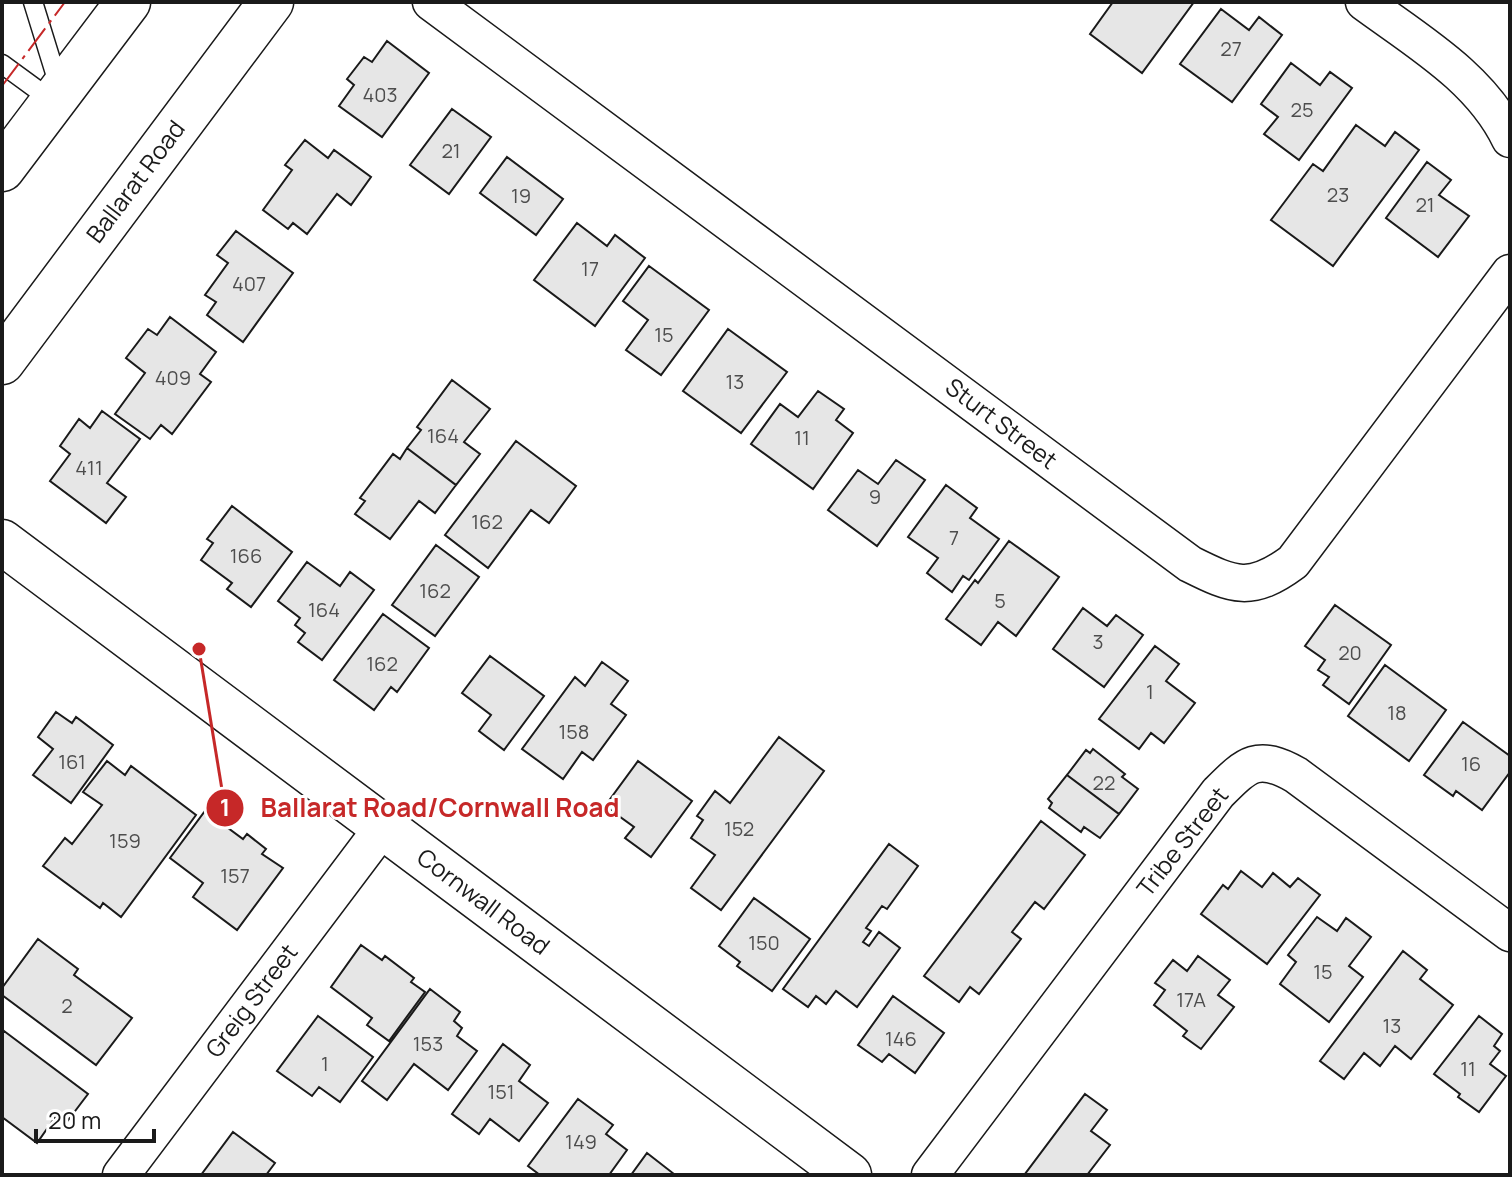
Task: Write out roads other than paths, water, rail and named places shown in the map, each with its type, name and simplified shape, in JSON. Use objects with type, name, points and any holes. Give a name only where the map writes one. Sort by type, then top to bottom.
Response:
[{"type":"main road","points":[[2,169],[128,2]]},
{"type":"main road","name":"Ballarat Road","points":[[2,362],[271,2]]},
{"type":"main road","name":"Cornwall Road","points":[[2,542],[849,1175]]},
{"type":"street","name":"Sturt Street","points":[[431,2],[1190,564],[1220,579],[1240,584],[1260,580],[1293,562],[1510,273]]},
{"type":"street","points":[[1364,2],[1467,81],[1488,102],[1510,139]]},
{"type":"street","name":"Tribe Street","points":[[930,1175],[1218,793],[1237,774],[1256,763],[1267,762],[1296,775],[1510,933]]},
{"type":"street","name":"Greig Street","points":[[121,1175],[383,827]]},
{"type":"lane","points":[[33,2],[57,97]]},
{"type":"lane","points":[[2,64],[57,97]]},
{"type":"place","name":"Ballarat Road/Cornwall Road","points":[[199,649]]}]
